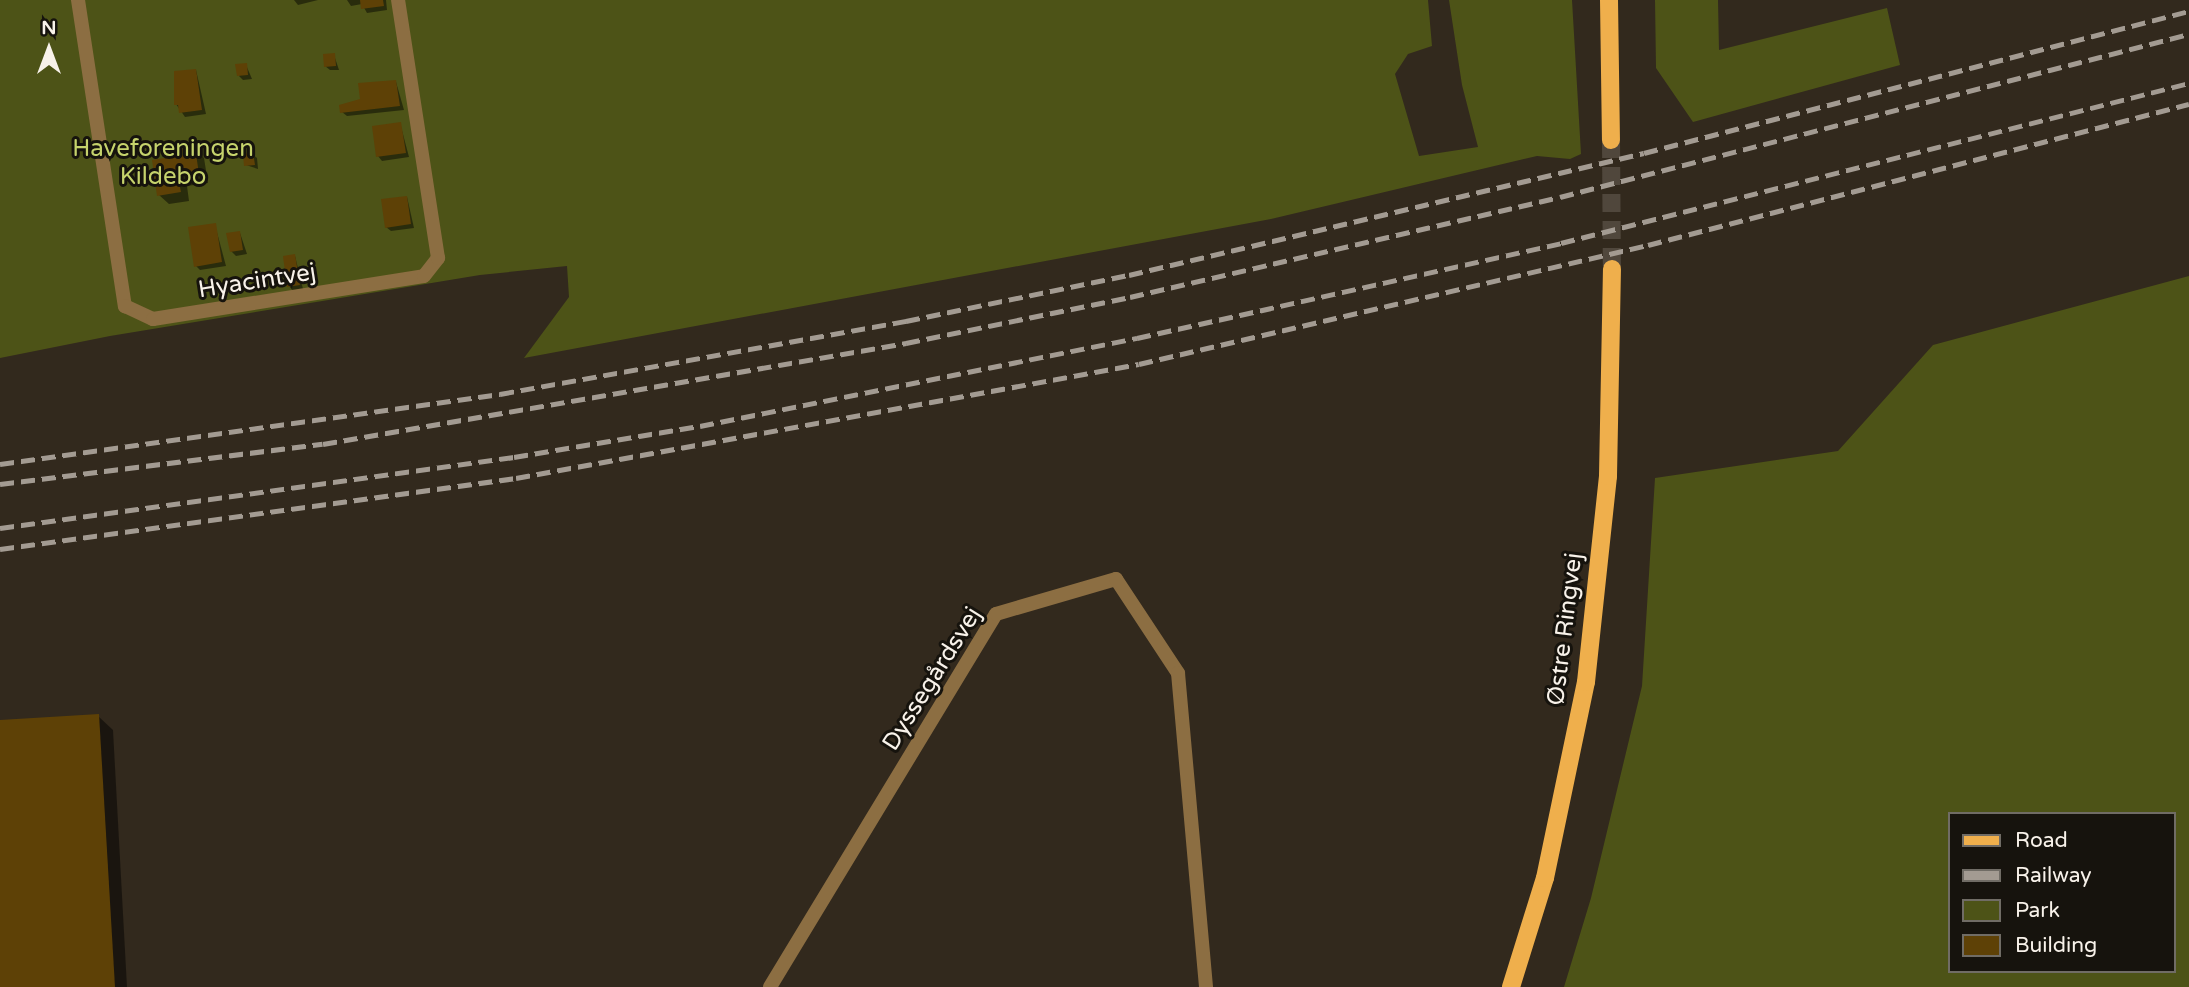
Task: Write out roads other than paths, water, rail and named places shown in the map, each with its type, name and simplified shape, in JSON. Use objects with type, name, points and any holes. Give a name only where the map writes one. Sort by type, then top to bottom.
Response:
[{"type":"main road","points":[[1609,0],[1611,140]]},
{"type":"main road","name":"Østre Ringvej","points":[[1511,987],[1545,877],[1586,682],[1608,475],[1612,269]]},
{"type":"lane","name":"Hyacintvej","points":[[78,0],[125,306],[153,319],[424,276],[438,258],[398,0]]},
{"type":"lane","name":"Dyssegårdsvej","points":[[770,987],[996,614],[1116,579],[1178,673],[1206,987]]},
{"type":"tunnel","points":[[1611,140],[1612,269]]},
{"type":"railway","points":[[0,464],[500,394],[906,321],[1129,275],[1644,153],[2189,11]]},
{"type":"railway","points":[[0,484],[323,444],[906,343],[1130,297],[1560,197],[2189,34]]},
{"type":"railway","points":[[0,528],[514,457],[700,426],[1137,338],[1561,243],[2189,83]]},
{"type":"railway","points":[[0,549],[516,478],[1139,364],[1648,245],[2189,104]]},
{"type":"park label","name":"Haveforeningen Kildebo","points":[[163,163]]}]
